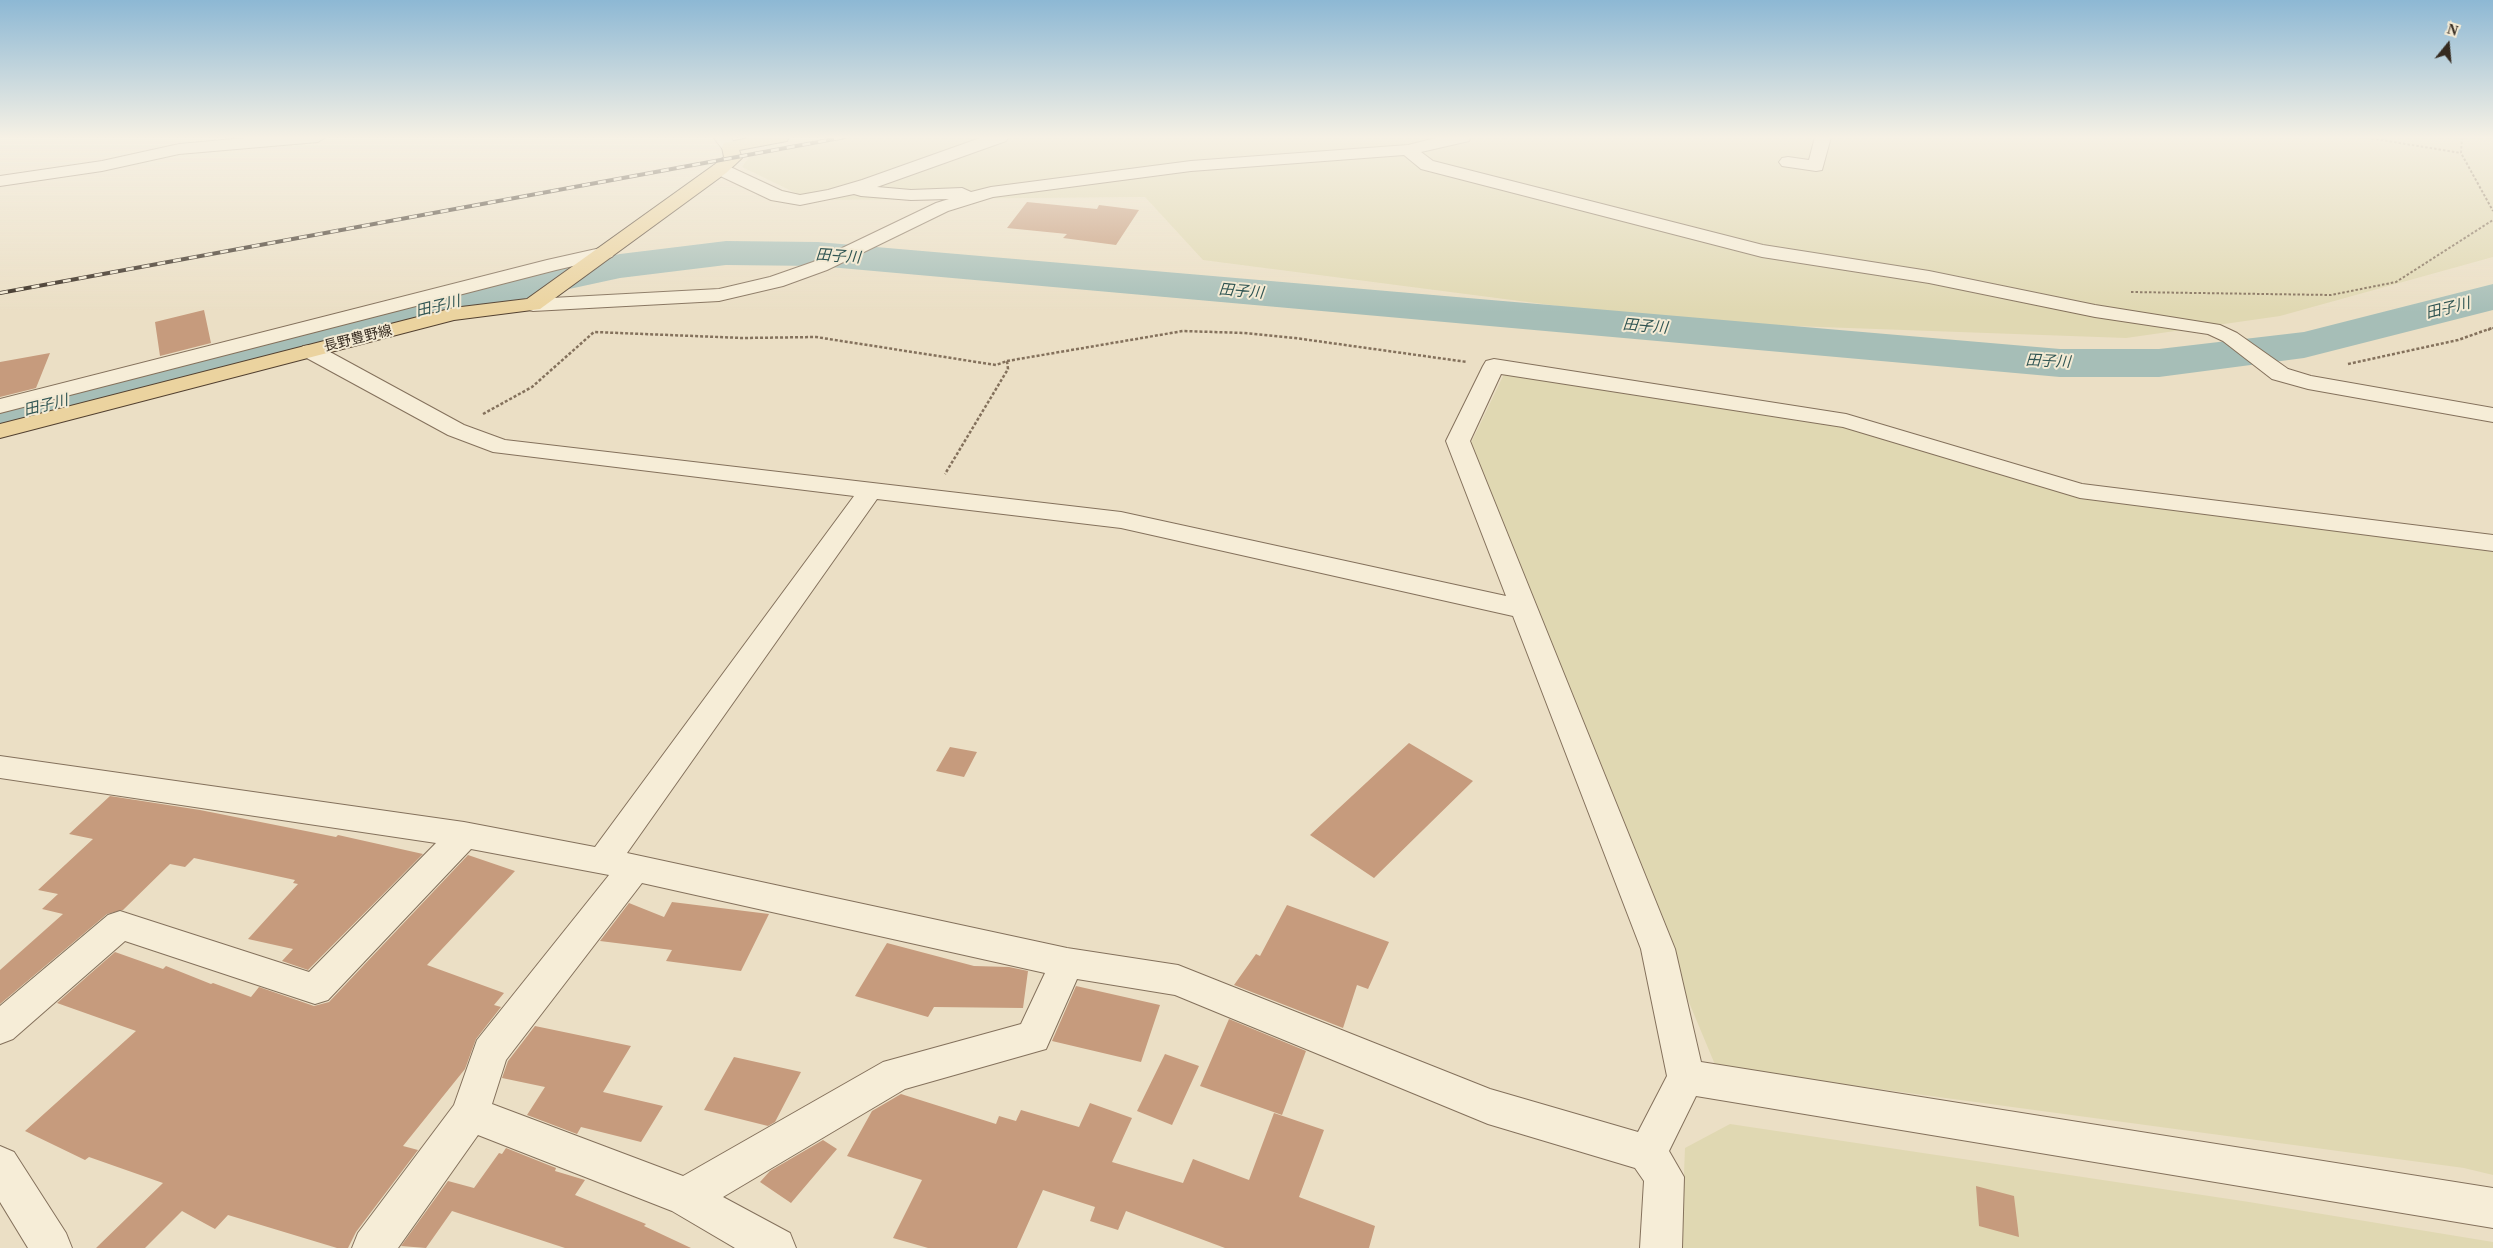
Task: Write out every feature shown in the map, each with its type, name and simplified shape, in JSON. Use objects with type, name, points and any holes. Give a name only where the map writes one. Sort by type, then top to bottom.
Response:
[{"type":"main road","name":"長野豊野線","points":[[0,431],[453,314],[533,304],[684,195]]},
{"type":"street","points":[[775,195],[800,200],[825,195]]},
{"type":"street","points":[[533,304],[719,295],[776,282],[820,266],[942,207],[981,195]]},
{"type":"street","points":[[1542,195],[1762,251],[1929,277],[2094,311],[2213,329],[2230,337],[2280,374],[2308,382],[2493,415]]},
{"type":"street","points":[[0,406],[545,266],[600,256]]},
{"type":"street","points":[[311,351],[456,430],[501,447],[872,489],[1121,520],[1523,609]]},
{"type":"street","points":[[1648,1153],[1686,1077],[1658,949],[1458,441],[1494,366],[1846,421],[2080,490],[2493,543]]},
{"type":"street","points":[[373,1248],[470,1114],[490,1052],[872,489]]},
{"type":"street","points":[[0,767],[464,835],[619,864],[1067,963],[1178,980],[1488,1106],[1648,1153],[1664,1177],[1661,1248]]},
{"type":"street","points":[[0,1028],[120,926],[315,989],[464,835]]},
{"type":"street","points":[[685,1198],[896,1074],[1034,1037],[1067,963]]},
{"type":"street","points":[[1686,1077],[2493,1208]]},
{"type":"street","points":[[470,1114],[685,1198],[775,1248]]},
{"type":"street","points":[[0,1165],[51,1248]]},
{"type":"path","points":[[2484,195],[2493,211]]},
{"type":"path","points":[[2094,311],[2090,305],[2098,296],[2108,292],[2331,295],[2396,282],[2493,220]]},
{"type":"path","points":[[2341,366],[2458,340],[2493,328]]},
{"type":"path","points":[[456,430],[532,387],[594,332],[743,338],[816,337],[996,365],[1008,361],[1183,331],[1295,338],[1494,366]]},
{"type":"path","points":[[931,497],[1008,369],[1008,361]]},
{"type":"shaded area","points":[[800,195],[2493,195],[2493,257],[2280,316],[2126,338],[1682,322],[1203,260],[1145,197],[810,200]]},
{"type":"shaded area","points":[[1504,374],[1847,426],[2077,495],[2493,552],[2493,1175],[2464,1168],[1716,1067],[1587,758],[1470,445]]},
{"type":"shaded area","points":[[1730,1124],[2249,1202],[2493,1242],[2493,1248],[1681,1248],[1685,1148]]},
{"type":"building","points":[[1027,202],[1097,209],[1099,205],[1139,210],[1116,245],[1063,238],[1067,234],[1007,228]]},
{"type":"building","points":[[204,310],[211,343],[160,356],[155,322]]},
{"type":"building","points":[[50,353],[36,388],[0,397],[0,362]]},
{"type":"building","points":[[1409,743],[1473,781],[1374,878],[1310,835]]},
{"type":"building","points":[[950,747],[977,752],[964,777],[936,771]]},
{"type":"building","points":[[110,796],[200,810],[336,837],[338,835],[423,854],[308,970],[282,961],[293,949],[248,939],[298,884],[293,883],[295,880],[194,858],[185,867],[170,864],[123,910],[107,914],[0,1004],[0,970],[63,914],[42,909],[58,894],[38,890],[93,839],[69,834]]},
{"type":"building","points":[[468,855],[515,871],[427,965],[504,993],[494,1005],[501,1007],[476,1039],[465,1069],[403,1146],[418,1150],[356,1232],[348,1248],[337,1248],[228,1215],[215,1229],[182,1211],[145,1248],[96,1248],[163,1183],[89,1157],[85,1160],[25,1131],[136,1031],[57,1003],[115,952],[163,969],[166,966],[251,997],[259,987],[314,1006],[329,1002]]},
{"type":"building","points":[[672,902],[769,914],[741,971],[666,961],[672,950],[600,941],[629,903],[664,917]]},
{"type":"building","points":[[1287,905],[1389,942],[1368,989],[1357,985],[1343,1028],[1234,985],[1256,954],[1260,956]]},
{"type":"building","points":[[887,943],[974,966],[1009,967],[1028,971],[1023,1008],[934,1007],[928,1017],[855,996]]},
{"type":"building","points":[[1076,986],[1160,1005],[1141,1062],[1052,1041]]},
{"type":"building","points":[[1229,1019],[1306,1051],[1282,1115],[1200,1086]]},
{"type":"building","points":[[535,1026],[631,1046],[603,1092],[663,1106],[641,1142],[581,1127],[577,1134],[527,1115],[545,1087],[502,1078],[508,1061]]},
{"type":"building","points":[[1165,1054],[1199,1066],[1172,1125],[1137,1111]]},
{"type":"building","points":[[734,1057],[801,1072],[775,1122],[768,1126],[704,1110]]},
{"type":"building","points":[[901,1094],[996,1124],[999,1116],[1016,1121],[1021,1110],[1079,1127],[1090,1103],[1132,1118],[1112,1162],[1183,1183],[1193,1159],[1249,1180],[1274,1113],[1324,1130],[1299,1197],[1375,1226],[1369,1248],[1225,1248],[1126,1211],[1118,1230],[1090,1221],[1095,1207],[1043,1190],[1017,1248],[928,1248],[893,1238],[922,1180],[847,1156],[872,1111]]},
{"type":"building","points":[[823,1140],[837,1149],[791,1203],[760,1182],[770,1171]]},
{"type":"building","points":[[506,1148],[556,1168],[555,1171],[585,1180],[575,1195],[646,1224],[644,1226],[691,1248],[565,1248],[452,1211],[426,1248],[401,1246],[448,1181],[474,1188],[499,1153],[502,1154]]},
{"type":"building","points":[[1976,1186],[2014,1196],[2019,1237],[1979,1226]]},
{"type":"waterway","name":"田子川","points":[[0,417],[521,287],[620,266],[726,253],[818,254],[2060,363],[2159,363],[2304,345],[2493,297]]},
{"type":"railway","points":[[0,293],[530,195]]}]
